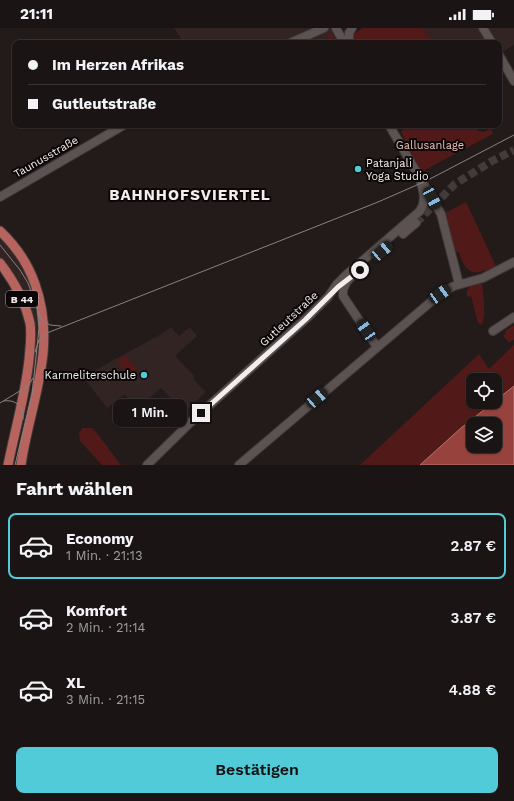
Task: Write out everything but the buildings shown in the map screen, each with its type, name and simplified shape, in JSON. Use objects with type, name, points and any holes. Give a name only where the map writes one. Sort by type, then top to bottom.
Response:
[{"type":"main road","points":[[297,40],[324,28]]},
{"type":"main road","points":[[336,28],[342,40]]},
{"type":"main road","points":[[349,40],[349,33],[352,28]]},
{"type":"main road","points":[[483,28],[490,40]]},
{"type":"main road","points":[[502,60],[514,80]]},
{"type":"main road","name":"Taunusstraße","points":[[0,197],[119,128]]},
{"type":"main road","points":[[391,128],[430,194],[443,220],[459,284]]},
{"type":"main road","name":"Gutleutstraße","points":[[147,465],[192,421],[305,320],[328,297],[337,284],[346,275],[420,211],[424,206],[424,198],[420,179]]},
{"type":"main road","points":[[328,297],[416,223]]},
{"type":"main road","name":"B 44","points":[[0,231],[12,244],[28,267],[39,295],[43,312],[43,357],[39,383],[26,436],[21,465]]},
{"type":"main road","points":[[453,261],[460,274],[465,277],[470,279],[483,278]]},
{"type":"main road","points":[[239,465],[440,294],[459,284],[483,278],[514,262]]},
{"type":"main road","name":"B 44","points":[[0,263],[9,275],[21,297],[30,324],[31,340],[26,386],[8,465]]},
{"type":"main road","points":[[349,279],[343,288],[344,299],[377,347]]},
{"type":"main road","points":[[493,332],[514,317]]},
{"type":"shaded area","points":[[174,28],[336,28],[342,40],[182,40]]},
{"type":"shaded area","points":[[423,28],[514,28],[514,45],[502,52],[502,40],[431,40]]},
{"type":"shaded area","points":[[0,236],[21,262],[35,293],[40,328],[38,366],[34,382],[28,388],[33,341],[12,273],[0,258]]},
{"type":"shaded area","points":[[171,327],[179,336],[190,327],[197,336],[175,356],[195,377],[193,379],[206,392],[183,413],[161,388],[145,402],[147,404],[138,413],[125,394],[107,408],[83,377],[163,333]]},
{"type":"shaded area","points":[[514,386],[514,465],[420,465],[466,424],[466,453],[502,453],[502,417],[475,417],[485,409],[502,409],[502,396]]},
{"type":"green space","points":[[363,28],[423,28],[431,40],[350,40],[350,36]]},
{"type":"green space","points":[[326,33],[332,34],[335,40],[330,40]]},
{"type":"green space","name":"Gallusanlage","points":[[404,128],[476,128],[479,131],[484,132],[491,128],[493,134],[421,172],[401,132]]},
{"type":"green space","points":[[466,202],[496,266],[477,272],[468,270],[459,252],[455,253],[443,214]]},
{"type":"green space","points":[[482,283],[484,317],[481,325],[478,323],[471,296],[467,297],[467,291],[470,286]]},
{"type":"green space","points":[[514,325],[514,340],[509,342],[503,336],[506,330]]},
{"type":"green space","points":[[514,345],[514,387],[502,397],[502,373],[466,373],[466,409],[488,409],[479,417],[466,417],[466,428],[423,465],[360,465],[479,354],[489,369]]},
{"type":"green space","points":[[125,355],[137,369],[129,376],[117,362]]},
{"type":"green space","points":[[83,428],[92,428],[121,465],[102,465],[80,441],[79,433]]},
{"type":"tunnel","points":[[416,223],[455,184],[492,161],[514,150]]},
{"type":"tram line","points":[[35,352],[39,340],[47,333],[378,202],[426,181],[514,135]]},
{"type":"tram line","points":[[0,245],[20,270],[28,283],[41,319],[50,325],[61,326]]},
{"type":"tram line","points":[[15,465],[32,395],[39,328],[37,306]]},
{"type":"tram line","points":[[0,403],[28,386],[33,378]]},
{"type":"tram line","points":[[4,401],[12,401],[16,403],[21,408],[23,419]]},
{"type":"place","name":"Patanjali Yoga Studio","points":[[358,169]]},
{"type":"place","name":"Karmeliterschule","points":[[144,375]]},
{"type":"district","name":"BAHNHOFSVIERTEL","points":[[190,195]]},
{"type":"route","points":[[201,413],[286,338],[338,287],[360,270]]}]
